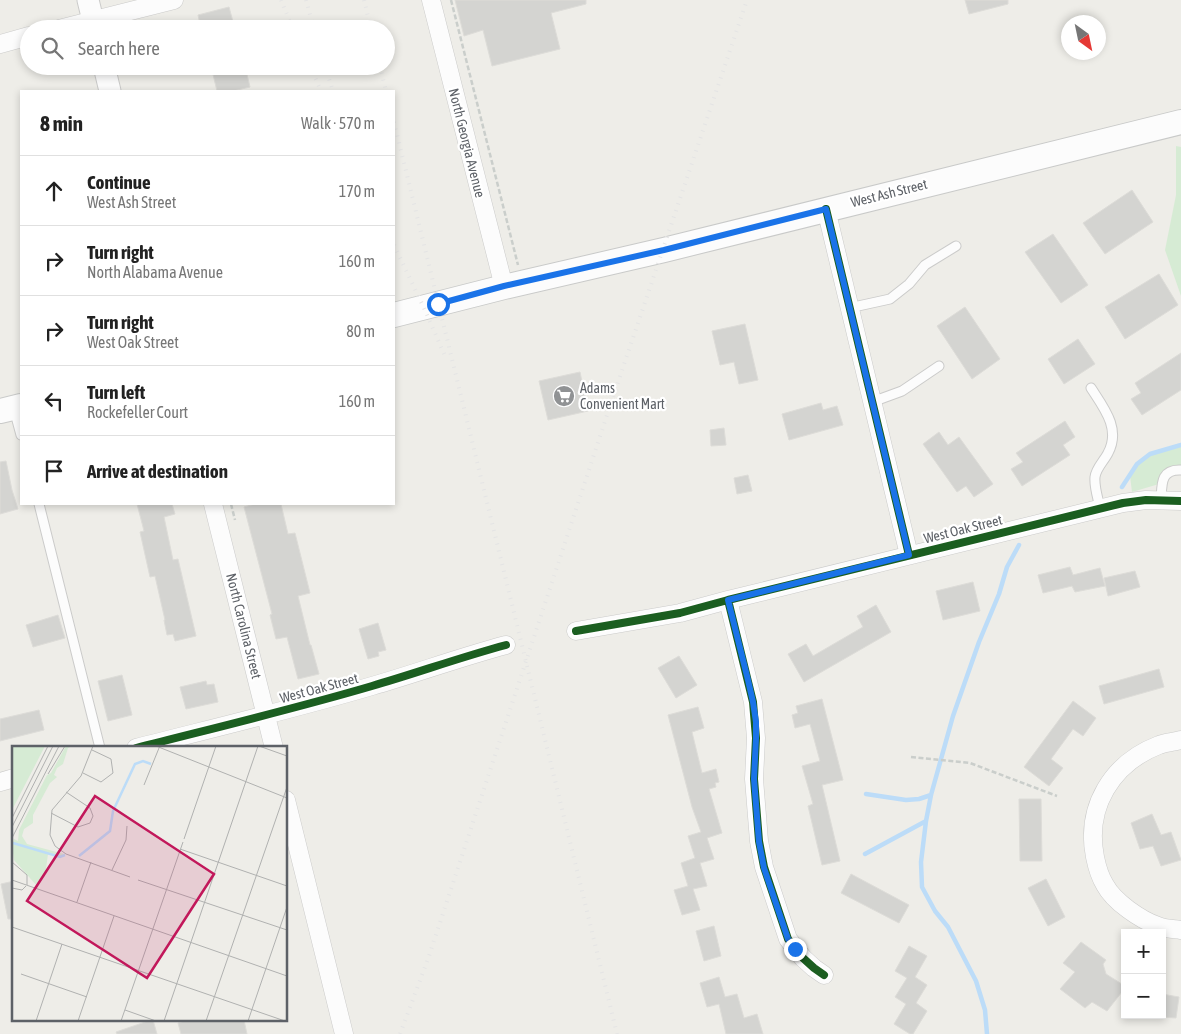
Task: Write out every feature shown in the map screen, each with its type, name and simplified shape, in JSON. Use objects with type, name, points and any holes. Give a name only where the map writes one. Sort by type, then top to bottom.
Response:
[{"type":"main road","name":"West Ash Street","points":[[395,315],[512,279],[664,250],[1181,122]]},
{"type":"street","name":"North Georgia Avenue","points":[[431,0],[512,279]]},
{"type":"street","points":[[92,16],[168,1]]},
{"type":"street","points":[[0,44],[20,38]]},
{"type":"street","points":[[106,75],[110,90]]},
{"type":"street","points":[[826,209],[909,555]]},
{"type":"street","name":"West Oak Street","points":[[576,631],[680,613],[1123,503],[1161,500],[1181,501]]},
{"type":"street","name":"North Carolina Street","points":[[213,505],[274,746]]},
{"type":"street","points":[[728,600],[753,702],[756,738],[754,779],[759,842],[764,868],[788,939],[803,958],[824,975]]},
{"type":"street","name":"West Oak Street","points":[[144,746],[375,685],[506,645]]},
{"type":"street","points":[[1181,740],[1160,744],[1142,753],[1123,766],[1109,782],[1099,802],[1093,824],[1092,844],[1097,868],[1105,886],[1119,902],[1139,917],[1153,924],[1181,930]]},
{"type":"street","points":[[288,808],[344,1034]]},
{"type":"lane","points":[[850,308],[890,299],[908,284],[925,265],[956,246]]},
{"type":"lane","points":[[872,402],[902,391],[939,366]]},
{"type":"lane","points":[[1091,388],[1107,412],[1113,436],[1112,446],[1097,470],[1095,477],[1100,508]]},
{"type":"lane","points":[[12,408],[20,432]]},
{"type":"lane","points":[[1161,500],[1164,477],[1172,471],[1181,470]]},
{"type":"lane","points":[[39,505],[100,746]]},
{"type":"path","points":[[451,0],[512,279]]},
{"type":"path","points":[[911,757],[970,764],[1057,796]]},
{"type":"green space","points":[[1176,146],[1181,147],[1181,296],[1165,250],[1176,195]]},
{"type":"green space","points":[[1181,445],[1181,467],[1159,484],[1132,492],[1130,476],[1141,462],[1151,454]]},
{"type":"building","points":[[455,0],[586,0],[586,4],[551,13],[560,49],[492,66],[483,30],[464,36]]},
{"type":"building","points":[[965,0],[1008,0],[1008,4],[969,14]]},
{"type":"building","points":[[229,7],[233,20],[199,20],[198,15]]},
{"type":"building","points":[[213,75],[247,75],[250,87],[237,90],[217,90]]},
{"type":"building","points":[[1132,190],[1153,222],[1105,254],[1083,223]]},
{"type":"building","points":[[1053,234],[1088,285],[1061,303],[1025,252]]},
{"type":"building","points":[[1159,274],[1178,305],[1125,339],[1105,307]]},
{"type":"building","points":[[965,307],[1000,359],[972,379],[937,326]]},
{"type":"building","points":[[745,324],[758,380],[739,384],[734,362],[720,365],[712,331]]},
{"type":"building","points":[[1078,339],[1095,364],[1064,384],[1048,359]]},
{"type":"building","points":[[1181,353],[1181,390],[1142,415],[1131,399],[1141,393],[1135,383]]},
{"type":"building","name":"Adams Convenient Mart","points":[[580,372],[588,411],[548,420],[539,381]]},
{"type":"building","points":[[821,403],[823,410],[837,406],[843,425],[789,440],[782,414]]},
{"type":"building","points":[[1065,421],[1075,437],[1063,445],[1070,455],[1022,486],[1011,469],[1023,462],[1016,453]]},
{"type":"building","points":[[724,428],[726,445],[711,446],[710,430]]},
{"type":"building","points":[[939,432],[948,445],[959,437],[993,484],[974,497],[966,486],[957,492],[923,444]]},
{"type":"building","points":[[6,461],[18,509],[0,514],[0,462]]},
{"type":"building","points":[[748,475],[752,491],[737,494],[734,478]]},
{"type":"building","points":[[137,505],[172,505],[175,514],[164,517],[173,560],[178,559],[196,636],[175,641],[173,634],[167,635],[155,576],[150,577],[140,532],[144,531]]},
{"type":"building","points":[[251,505],[281,505],[288,534],[295,533],[310,593],[298,596],[319,674],[298,679],[287,637],[276,639],[270,615],[272,614],[244,507]]},
{"type":"building","points":[[1070,567],[1073,575],[1100,568],[1105,586],[1075,592],[1072,586],[1043,593],[1038,575]]},
{"type":"building","points":[[1135,571],[1140,587],[1108,596],[1104,578]]},
{"type":"building","points":[[973,582],[980,611],[943,620],[936,591]]},
{"type":"building","points":[[876,605],[891,632],[804,682],[788,654],[806,644],[813,656],[863,627],[857,616]]},
{"type":"building","points":[[58,615],[65,638],[33,647],[26,625]]},
{"type":"building","points":[[378,623],[386,650],[378,652],[379,656],[368,659],[359,629]]},
{"type":"building","points":[[679,656],[697,685],[676,698],[658,668]]},
{"type":"building","points":[[1159,669],[1164,687],[1104,704],[1099,686]]},
{"type":"building","points":[[122,675],[132,715],[108,721],[98,681]]},
{"type":"building","points":[[206,681],[207,685],[214,684],[218,702],[186,709],[180,687]]},
{"type":"building","points":[[822,699],[843,780],[822,785],[840,861],[822,865],[808,806],[813,804],[802,766],[820,761],[810,724],[795,728],[792,715],[798,713],[796,706]]},
{"type":"building","points":[[1073,701],[1096,718],[1083,736],[1073,729],[1051,759],[1063,768],[1049,786],[1024,767]]},
{"type":"building","points":[[698,707],[704,728],[692,732],[702,773],[716,769],[719,782],[715,783],[716,787],[709,789],[722,833],[707,838],[714,859],[700,863],[707,886],[693,889],[700,910],[682,915],[674,890],[688,886],[681,863],[695,858],[688,836],[701,832],[692,807],[668,715]]},
{"type":"building","points":[[39,710],[44,730],[0,741],[0,719]]},
{"type":"building","points":[[1019,799],[1041,799],[1042,861],[1020,861]]},
{"type":"building","points":[[1152,814],[1161,835],[1171,832],[1181,860],[1161,866],[1153,846],[1140,849],[1131,823]]},
{"type":"building","points":[[851,874],[909,905],[899,923],[841,893]]},
{"type":"building","points":[[1046,879],[1065,917],[1048,926],[1028,888]]},
{"type":"building","points":[[12,881],[12,919],[8,919],[1,884]]},
{"type":"building","points":[[714,926],[721,956],[704,961],[696,931]]},
{"type":"building","points":[[1081,942],[1106,960],[1103,964],[1106,974],[1121,983],[1121,993],[1107,1011],[1092,1002],[1085,1008],[1060,989],[1075,972],[1063,963]]},
{"type":"building","points":[[909,946],[927,956],[915,977],[927,985],[916,1003],[927,1011],[913,1034],[894,1024],[906,1004],[895,997],[907,978],[895,971]]},
{"type":"building","points":[[719,977],[725,997],[737,994],[744,1018],[757,1014],[763,1034],[726,1034],[719,1004],[707,1007],[700,983]]},
{"type":"building","points":[[1166,995],[1179,997],[1176,1018],[1166,1017]]},
{"type":"building","points":[[145,1022],[154,1022],[157,1034],[117,1034],[116,1032]]},
{"type":"building","points":[[244,1022],[247,1034],[181,1034],[178,1023]]},
{"type":"waterway","points":[[1122,487],[1137,464],[1150,454],[1181,445]]},
{"type":"waterway","points":[[987,1034],[985,1010],[976,981],[948,927],[935,911],[922,887],[921,862],[931,795],[953,716],[979,642],[999,594],[1007,567],[1019,545]]},
{"type":"waterway","points":[[866,794],[906,800],[919,799],[931,795]]},
{"type":"waterway","points":[[865,854],[926,821]]},
{"type":"railway","points":[[281,0],[289,20]]},
{"type":"railway","points":[[306,0],[312,20]]},
{"type":"railway","points":[[364,0],[369,20]]},
{"type":"railway","points":[[400,1034],[428,959],[609,409],[747,0]]},
{"type":"railway","points":[[314,75],[321,90]]},
{"type":"railway","points":[[328,75],[333,90]]},
{"type":"railway","points":[[382,75],[386,90]]},
{"type":"railway","points":[[395,126],[617,1034]]},
{"type":"railway","points":[[395,247],[445,356]]},
{"type":"cycle path","points":[[826,209],[909,555]]},
{"type":"cycle path","points":[[576,631],[680,613],[1123,503],[1146,500],[1181,501]]},
{"type":"cycle path","points":[[728,600],[753,702],[756,738],[754,779],[759,841],[764,867],[788,939],[803,958],[824,975]]},
{"type":"cycle path","points":[[144,746],[343,694],[506,645]]},
{"type":"place","name":"Adams Convenient Mart","points":[[564,396]]},
{"type":"route","points":[[438,304],[504,286],[664,250],[826,209],[909,555],[728,600],[748,680],[756,722],[754,779],[759,842],[772,895],[788,939],[795,949]]}]
